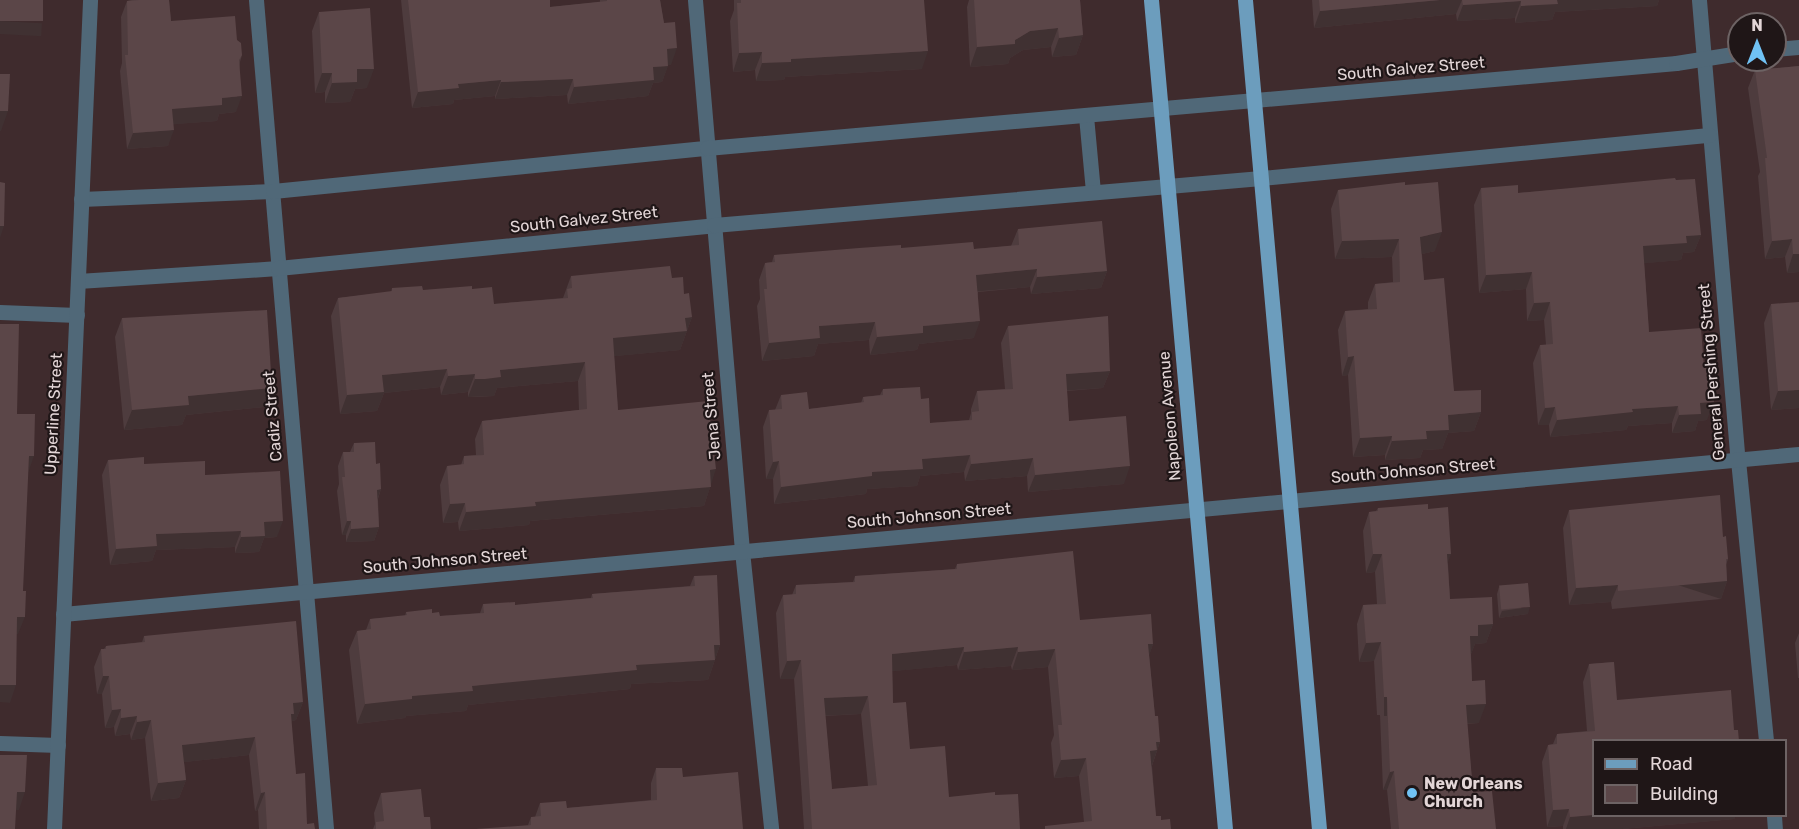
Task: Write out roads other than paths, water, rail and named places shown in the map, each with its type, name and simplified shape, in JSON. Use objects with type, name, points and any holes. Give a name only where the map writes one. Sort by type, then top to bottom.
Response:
[{"type":"main road","name":"Napoleon Avenue","points":[[1151,0],[1225,829]]},
{"type":"main road","points":[[1245,0],[1319,829]]},
{"type":"street","name":"Upperline Street","points":[[54,829],[90,0]]},
{"type":"street","name":"Cadiz Street","points":[[256,0],[326,829]]},
{"type":"street","name":"Jena Street","points":[[695,0],[742,551],[771,829]]},
{"type":"street","name":"General Pershing Street","points":[[1699,0],[1738,460],[1766,739]]},
{"type":"street","name":"South Galvez Street","points":[[81,199],[273,191],[707,148],[1254,102],[1676,63],[1727,55]]},
{"type":"street","points":[[1086,116],[1093,192]]},
{"type":"street","name":"South Galvez Street","points":[[78,281],[278,268],[714,225],[1261,178],[1709,135]]},
{"type":"street","points":[[0,312],[76,315]]},
{"type":"street","name":"South Johnson Street","points":[[63,614],[1799,454]]},
{"type":"street","points":[[0,743],[58,745]]},
{"type":"place","name":"New Orleans Church","points":[[1412,793]]}]
